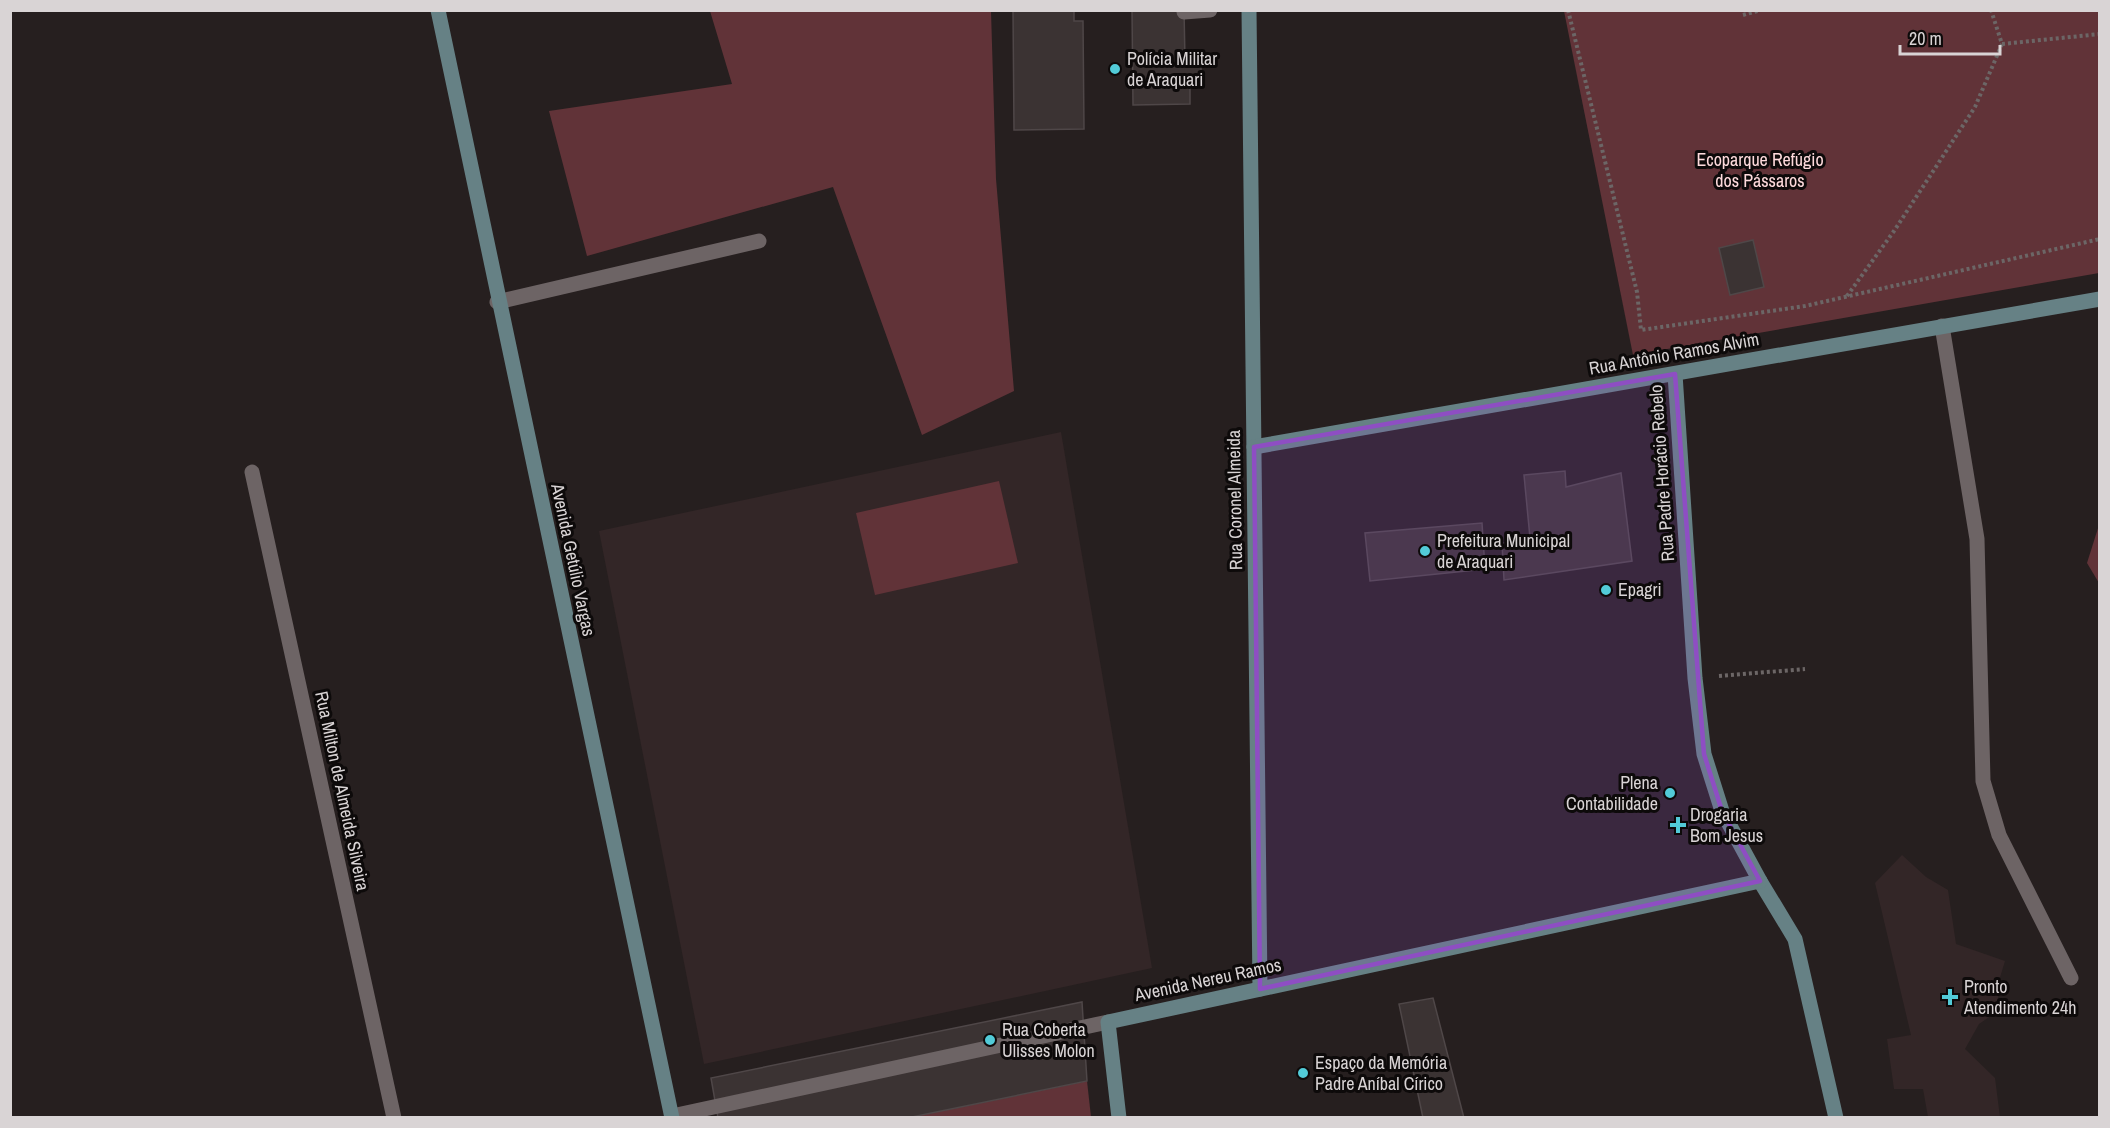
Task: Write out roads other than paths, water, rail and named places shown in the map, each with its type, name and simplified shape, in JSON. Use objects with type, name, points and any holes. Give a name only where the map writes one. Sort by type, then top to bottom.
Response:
[{"type":"main road","name":"Avenida Getúlio Vargas","points":[[438,10],[497,302],[670,1117]]},
{"type":"main road","name":"Rua Coronel Almeida","points":[[1249,10],[1260,989]]},
{"type":"main road","name":"Rua Antônio Ramos Alvim","points":[[1254,447],[2100,298]]},
{"type":"main road","name":"Rua Padre Horácio Rebelo","points":[[1675,374],[1695,678],[1704,754],[1722,811],[1795,939],[1836,1118]]},
{"type":"main road","name":"Avenida Nereu Ramos","points":[[1108,1022],[1760,881]]},
{"type":"main road","points":[[1108,1022],[1119,1118]]},
{"type":"street","points":[[1184,12],[1210,10]]},
{"type":"street","points":[[497,302],[759,241]]},
{"type":"street","points":[[1942,326],[1977,539],[1983,781],[1999,835],[2071,978]]},
{"type":"street","name":"Rua Milton de Almeida Silveira","points":[[252,472],[394,1118]]},
{"type":"street","name":"Avenida Nereu Ramos","points":[[670,1117],[1108,1022]]},
{"type":"place","name":"Polícia Militar de Araquari","points":[[1115,69]]},
{"type":"place","name":"Prefeitura Municipal de Araquari","points":[[1425,551]]},
{"type":"place","name":"Epagri","points":[[1606,590]]},
{"type":"place","name":"Plena Contabilidade","points":[[1670,793]]},
{"type":"place","name":"Drogaria Bom Jesus","points":[[1678,825]]},
{"type":"place","name":"Pronto Atendimento 24h","points":[[1950,997]]},
{"type":"place","name":"Rua Coberta Ulisses Molon","points":[[990,1040]]},
{"type":"place","name":"Espaço da Memória Padre Aníbal Círico","points":[[1303,1073]]},
{"type":"park label","name":"Ecoparque Refúgio dos Pássaros","points":[[1760,170]]}]
